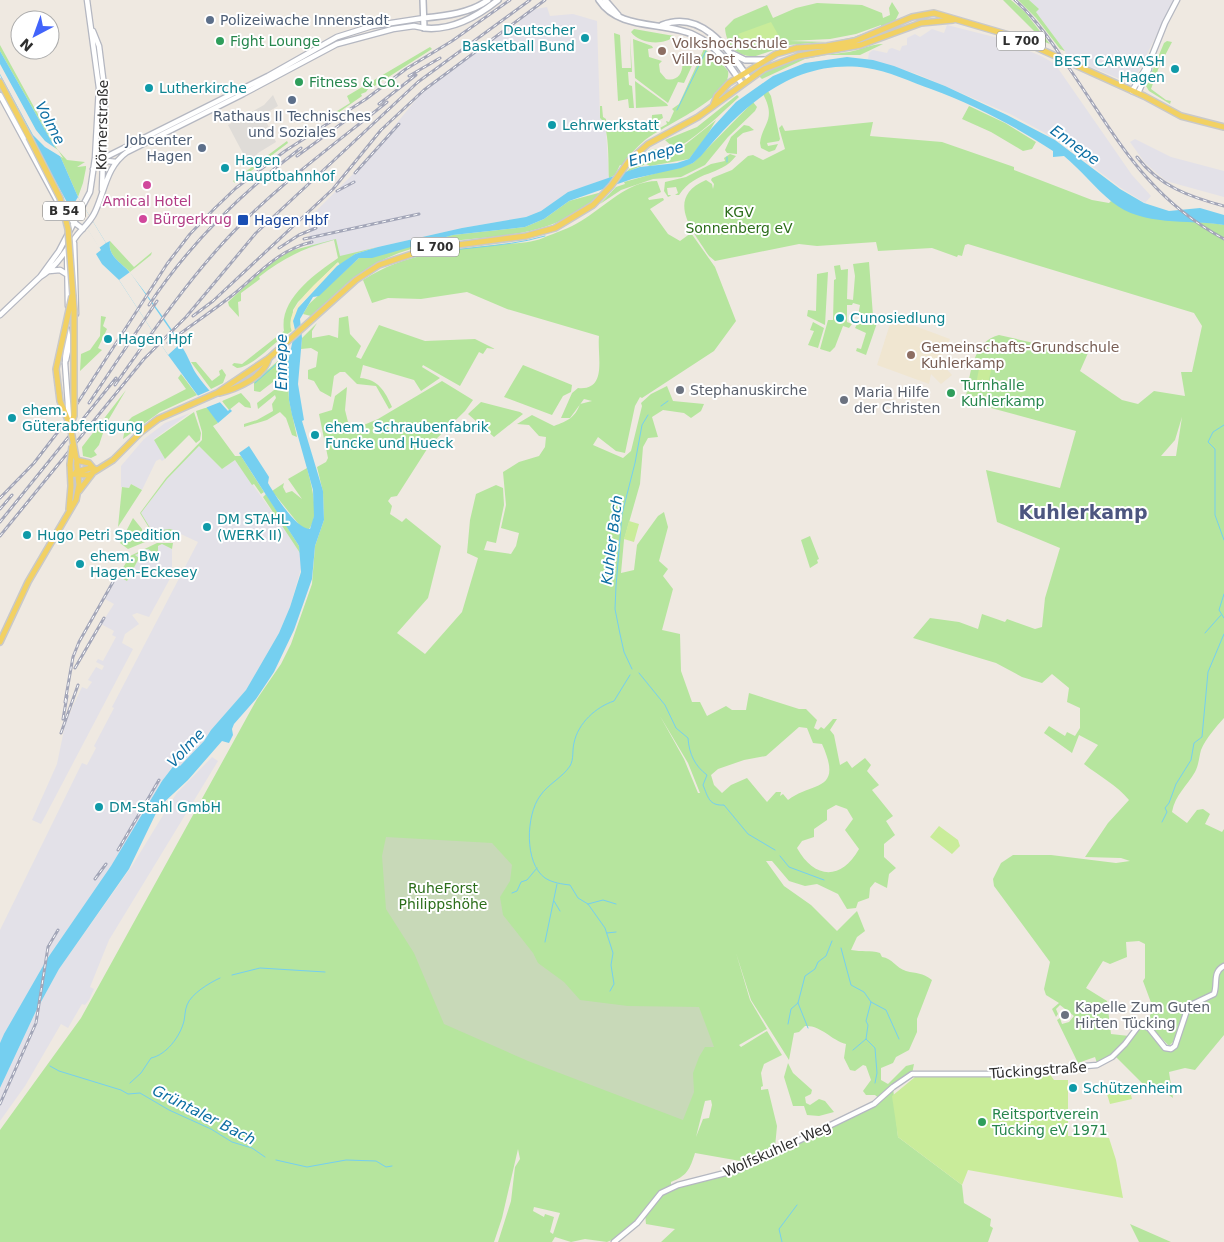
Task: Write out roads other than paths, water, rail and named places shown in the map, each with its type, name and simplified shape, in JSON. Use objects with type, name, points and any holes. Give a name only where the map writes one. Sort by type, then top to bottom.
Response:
[{"type":"main road","points":[[423,0],[424,28],[437,29],[456,24],[482,11],[498,0]]},
{"type":"main road","points":[[424,18],[460,12],[480,6],[488,0]]},
{"type":"main road","name":"L 700","points":[[599,0],[606,10],[635,23],[662,25],[697,36],[714,48],[738,77]]},
{"type":"main road","points":[[606,0],[618,15]]},
{"type":"main road","name":"L 700","points":[[662,25],[680,22],[711,32],[732,53],[744,72],[764,60],[792,49],[855,41],[906,20],[934,13],[1009,35],[1132,91],[1181,116],[1224,127]]},
{"type":"main road","name":"L 700","points":[[749,79],[773,65],[798,56],[861,45],[930,21],[953,20]]},
{"type":"main road","name":"L 700","points":[[732,53],[745,60],[764,60]]},
{"type":"main road","points":[[744,72],[749,79],[712,107],[720,92],[744,72]]},
{"type":"main road","points":[[738,77],[742,84]]},
{"type":"main road","name":"B 54","points":[[0,82],[63,207],[69,233],[75,384],[74,416],[70,425]]},
{"type":"main road","name":"L 700","points":[[71,474],[78,473],[85,476],[113,460],[141,432],[158,419],[217,393],[269,358],[305,328],[356,280],[392,259],[449,245],[542,232],[568,222],[600,199],[624,168],[648,144],[712,107]]},
{"type":"main road","name":"B 54","points":[[68,512],[72,446],[70,425],[62,410],[56,369],[72,293]]},
{"type":"main road","name":"B 54","points":[[0,642],[28,582],[78,491],[78,473],[72,446]]},
{"type":"main road","points":[[76,459],[89,463],[95,469],[78,491]]},
{"type":"street","name":"Körnerstraße","points":[[87,0],[93,31],[99,46],[104,83],[102,191]]},
{"type":"street","points":[[1132,91],[1149,64],[1165,23],[1177,0]]},
{"type":"street","points":[[0,315],[48,271],[74,243],[95,213],[102,191],[116,162],[135,147],[243,94],[330,47],[367,35],[414,26],[422,22],[424,18]]},
{"type":"street","points":[[95,158],[102,158],[276,71],[330,40],[364,28],[424,18]]},
{"type":"street","points":[[414,26],[424,28]]},
{"type":"street","name":"Körnerstraße","points":[[40,277],[84,206],[91,185],[95,158],[99,88],[92,38],[93,31]]},
{"type":"street","points":[[1138,94],[1149,69],[1149,64]]},
{"type":"street","points":[[0,95],[64,215],[73,224],[83,229]]},
{"type":"street","points":[[102,158],[107,161],[116,162]]},
{"type":"street","points":[[92,172],[102,158]]},
{"type":"street","points":[[64,215],[67,236],[68,275],[65,363],[66,395],[70,425]]},
{"type":"street","points":[[65,363],[77,301],[74,243]]},
{"type":"street","points":[[48,271],[58,270],[68,275]]},
{"type":"street","name":"Tückingstraße","points":[[843,1119],[874,1104],[912,1074],[993,1074],[1102,1064],[1125,1044],[1140,1024],[1149,1028],[1165,1048],[1171,1049],[1175,1046],[1186,1010],[1193,1004],[1214,994],[1216,976],[1220,968],[1224,966]]},
{"type":"street","name":"Wolfskuhler Weg","points":[[614,1242],[637,1223],[661,1193],[678,1185],[736,1170],[843,1119]]},
{"type":"water","points":[[0,51],[61,158],[78,197],[106,243],[110,241],[113,256],[131,274],[164,319],[208,389],[228,411],[230,409],[232,411],[218,423],[168,355],[119,280],[102,264],[96,254],[101,250],[73,205],[68,204],[23,123],[0,75]]},
{"type":"water","points":[[847,57],[873,60],[894,66],[945,86],[1055,140],[1120,189],[1144,203],[1169,211],[1200,208],[1224,215],[1224,225],[1151,219],[1124,210],[1106,197],[1064,156],[1053,157],[1053,151],[994,117],[947,95],[891,74],[875,69],[841,67],[817,70],[794,78],[773,89],[735,119],[693,163],[681,168],[632,179],[569,201],[544,219],[525,227],[453,235],[372,258],[359,258],[319,296],[313,297],[300,319],[302,338],[298,384],[304,420],[302,421],[323,491],[324,520],[315,546],[312,579],[294,630],[274,672],[256,699],[234,724],[232,729],[233,735],[229,743],[222,741],[188,780],[159,807],[129,869],[59,969],[36,1011],[0,1088],[0,1043],[47,959],[111,866],[162,781],[175,764],[180,766],[204,741],[211,730],[246,690],[279,633],[290,607],[301,572],[299,546],[239,453],[249,446],[269,477],[268,483],[292,518],[304,528],[310,529],[314,516],[313,490],[289,400],[288,362],[295,330],[293,321],[298,308],[337,266],[355,254],[462,228],[526,217],[541,211],[568,192],[640,167],[677,163],[689,159],[712,128],[736,102],[773,76],[805,63]]},
{"type":"waterway","points":[[677,110],[706,51]]},
{"type":"waterway","points":[[727,157],[727,162]]},
{"type":"waterway","points":[[409,258],[545,236]]},
{"type":"waterway","name":"Ennepe","points":[[255,383],[281,360]]},
{"type":"waterway","name":"Ennepe","points":[[279,362],[286,367]]},
{"type":"waterway","name":"Kuhler Bach","points":[[661,406],[668,401]]},
{"type":"waterway","name":"Kuhler Bach","points":[[632,669],[624,652],[615,609],[616,586],[622,514],[635,463],[642,425],[648,415]]},
{"type":"waterway","points":[[1224,425],[1213,432],[1208,442],[1215,449],[1215,515],[1224,540]]},
{"type":"waterway","points":[[1224,594],[1219,610],[1224,618]]},
{"type":"waterway","points":[[1205,633],[1221,615]]},
{"type":"waterway","points":[[1162,822],[1167,812],[1165,808],[1169,803],[1176,784],[1191,760],[1194,743],[1202,737],[1208,672],[1224,634]]},
{"type":"waterway","points":[[639,673],[665,705],[676,728],[688,738],[693,759],[707,775],[703,785],[710,800],[715,804],[724,805],[748,834],[775,850]]},
{"type":"waterway","name":"Kuhler Bach","points":[[610,991],[614,984],[611,965],[613,953],[605,928],[588,904],[578,898],[570,885],[548,880],[538,871],[533,862],[529,839],[535,804],[547,788],[570,766],[574,743],[579,729],[594,712],[614,701],[630,675]]},
{"type":"waterway","points":[[780,856],[789,867],[824,880]]},
{"type":"waterway","points":[[512,893],[517,891],[521,882],[527,880],[537,868]]},
{"type":"waterway","points":[[545,942],[557,884]]},
{"type":"waterway","points":[[588,904],[603,900],[616,904]]},
{"type":"waterway","points":[[554,901],[560,911]]},
{"type":"waterway","points":[[607,933],[616,932]]},
{"type":"waterway","points":[[788,1024],[791,1009],[798,1003],[805,976],[815,969],[818,962],[826,956],[832,941]]},
{"type":"waterway","points":[[841,948],[851,985],[864,992],[871,1002],[866,1021],[868,1025],[866,1039],[875,1048],[877,1073],[875,1083]]},
{"type":"waterway","points":[[232,975],[260,968],[325,972]]},
{"type":"waterway","points":[[130,1083],[141,1073],[151,1058],[162,1053],[176,1039],[184,1021],[187,1005],[192,997],[220,978]]},
{"type":"waterway","points":[[871,1002],[886,1010],[899,1039]]},
{"type":"waterway","points":[[798,1003],[808,1028]]},
{"type":"waterway","points":[[853,1050],[866,1039]]},
{"type":"waterway","name":"Grüntaler Bach","points":[[50,1066],[59,1071],[121,1090],[128,1094],[140,1093],[169,1110],[211,1129],[232,1142],[252,1148],[265,1157]]},
{"type":"waterway","name":"Grüntaler Bach","points":[[276,1160],[307,1167],[346,1160],[376,1161],[386,1167],[392,1166]]},
{"type":"waterway","points":[[782,1242],[779,1229],[797,1205]]},
{"type":"railway","points":[[0,498],[34,463],[64,424],[167,264],[190,234],[215,208],[236,188],[285,151],[366,99],[406,69],[452,41],[510,0]]},
{"type":"railway","points":[[0,536],[144,359],[186,317],[256,233],[418,82],[530,0]]},
{"type":"railway","points":[[193,316],[213,301],[333,189],[381,130],[424,90],[545,0]]},
{"type":"railway","points":[[1015,0],[1057,50],[1119,142],[1153,185],[1197,222],[1224,239]]},
{"type":"railway","points":[[409,76],[440,58]]},
{"type":"railway","points":[[379,104],[416,75]]},
{"type":"railway","points":[[115,385],[180,295],[223,243],[281,187],[387,102]]},
{"type":"railway","points":[[297,156],[352,116]]},
{"type":"railway","points":[[355,173],[399,124]]},
{"type":"railway","points":[[149,305],[182,260],[218,220],[258,182],[301,148]]},
{"type":"railway","points":[[1137,157],[1155,176],[1165,183],[1199,199],[1224,206]]},
{"type":"railway","points":[[337,191],[354,182]]},
{"type":"railway","points":[[304,239],[419,214]]},
{"type":"railway","points":[[279,248],[299,235],[316,228]]},
{"type":"railway","points":[[168,343],[230,297],[278,257],[312,242]]},
{"type":"railway","points":[[89,403],[157,301]]},
{"type":"railway","points":[[0,522],[116,378]]},
{"type":"railway","points":[[0,509],[12,495]]},
{"type":"railway","points":[[65,702],[73,657],[79,642],[113,582]]},
{"type":"railway","points":[[75,668],[104,618]]},
{"type":"railway","points":[[61,733],[78,685]]},
{"type":"railway","points":[[63,719],[67,696]]},
{"type":"railway","points":[[118,850],[159,780]]},
{"type":"railway","points":[[95,879],[106,864]]},
{"type":"railway","points":[[0,1104],[36,1023],[48,947],[58,930]]},
{"type":"place","name":"Polizeiwache Innenstadt","points":[[210,20]]},
{"type":"place","name":"Deutscher Basketball Bund","points":[[585,38]]},
{"type":"place","name":"Fight Lounge","points":[[220,41]]},
{"type":"place","name":"Volkshochschule Villa Post","points":[[662,51]]},
{"type":"place","name":"BEST CARWASH Hagen","points":[[1175,69]]},
{"type":"place","name":"Fitness & Co.","points":[[299,82]]},
{"type":"place","name":"Lutherkirche","points":[[149,88]]},
{"type":"place","name":"Rathaus II Technisches und Soziales","points":[[292,100]]},
{"type":"place","name":"Lehrwerkstatt","points":[[552,125]]},
{"type":"place","name":"Jobcenter Hagen","points":[[202,148]]},
{"type":"place","name":"Hagen Hauptbahnhof","points":[[225,168]]},
{"type":"place","name":"Amical Hotel","points":[[147,185]]},
{"type":"place","name":"Bürgerkrug","points":[[143,219]]},
{"type":"place","name":"Hagen Hbf","points":[[243,220]]},
{"type":"place","name":"Cunosiedlung","points":[[840,318]]},
{"type":"place","name":"Hagen Hpf","points":[[108,339]]},
{"type":"place","name":"Gemeinschafts-Grundschule Kuhlerkamp","points":[[911,355]]},
{"type":"place","name":"Stephanuskirche","points":[[680,390]]},
{"type":"place","name":"Turnhalle Kuhlerkamp","points":[[951,393]]},
{"type":"place","name":"Maria Hilfe der Christen","points":[[844,400]]},
{"type":"place","name":"ehem. Güterabfertigung","points":[[12,418]]},
{"type":"place","name":"ehem. Schraubenfabrik Funcke und Hueck","points":[[315,435]]},
{"type":"place","name":"DM STAHL (WERK II)","points":[[207,527]]},
{"type":"place","name":"Hugo Petri Spedition","points":[[27,535]]},
{"type":"place","name":"ehem. Bw Hagen-Eckesey","points":[[80,564]]},
{"type":"place","name":"DM-Stahl GmbH","points":[[99,807]]},
{"type":"place","name":"Kapelle Zum Guten Hirten Tücking","points":[[1065,1015]]},
{"type":"place","name":"Schützenheim","points":[[1073,1088]]},
{"type":"place","name":"Reitsportverein Tücking eV 1971","points":[[982,1122]]},
{"type":"district","name":"Kuhlerkamp","points":[[1083,512]]},
{"type":"water label","name":"Volme","points":[[50,123]]},
{"type":"water label","name":"Volme","points":[[186,748]]},
{"type":"park label","name":"KGV Sonnenberg eV","points":[[739,220]]},
{"type":"park label","name":"RuheForst Philippshöhe","points":[[443,896]]}]
